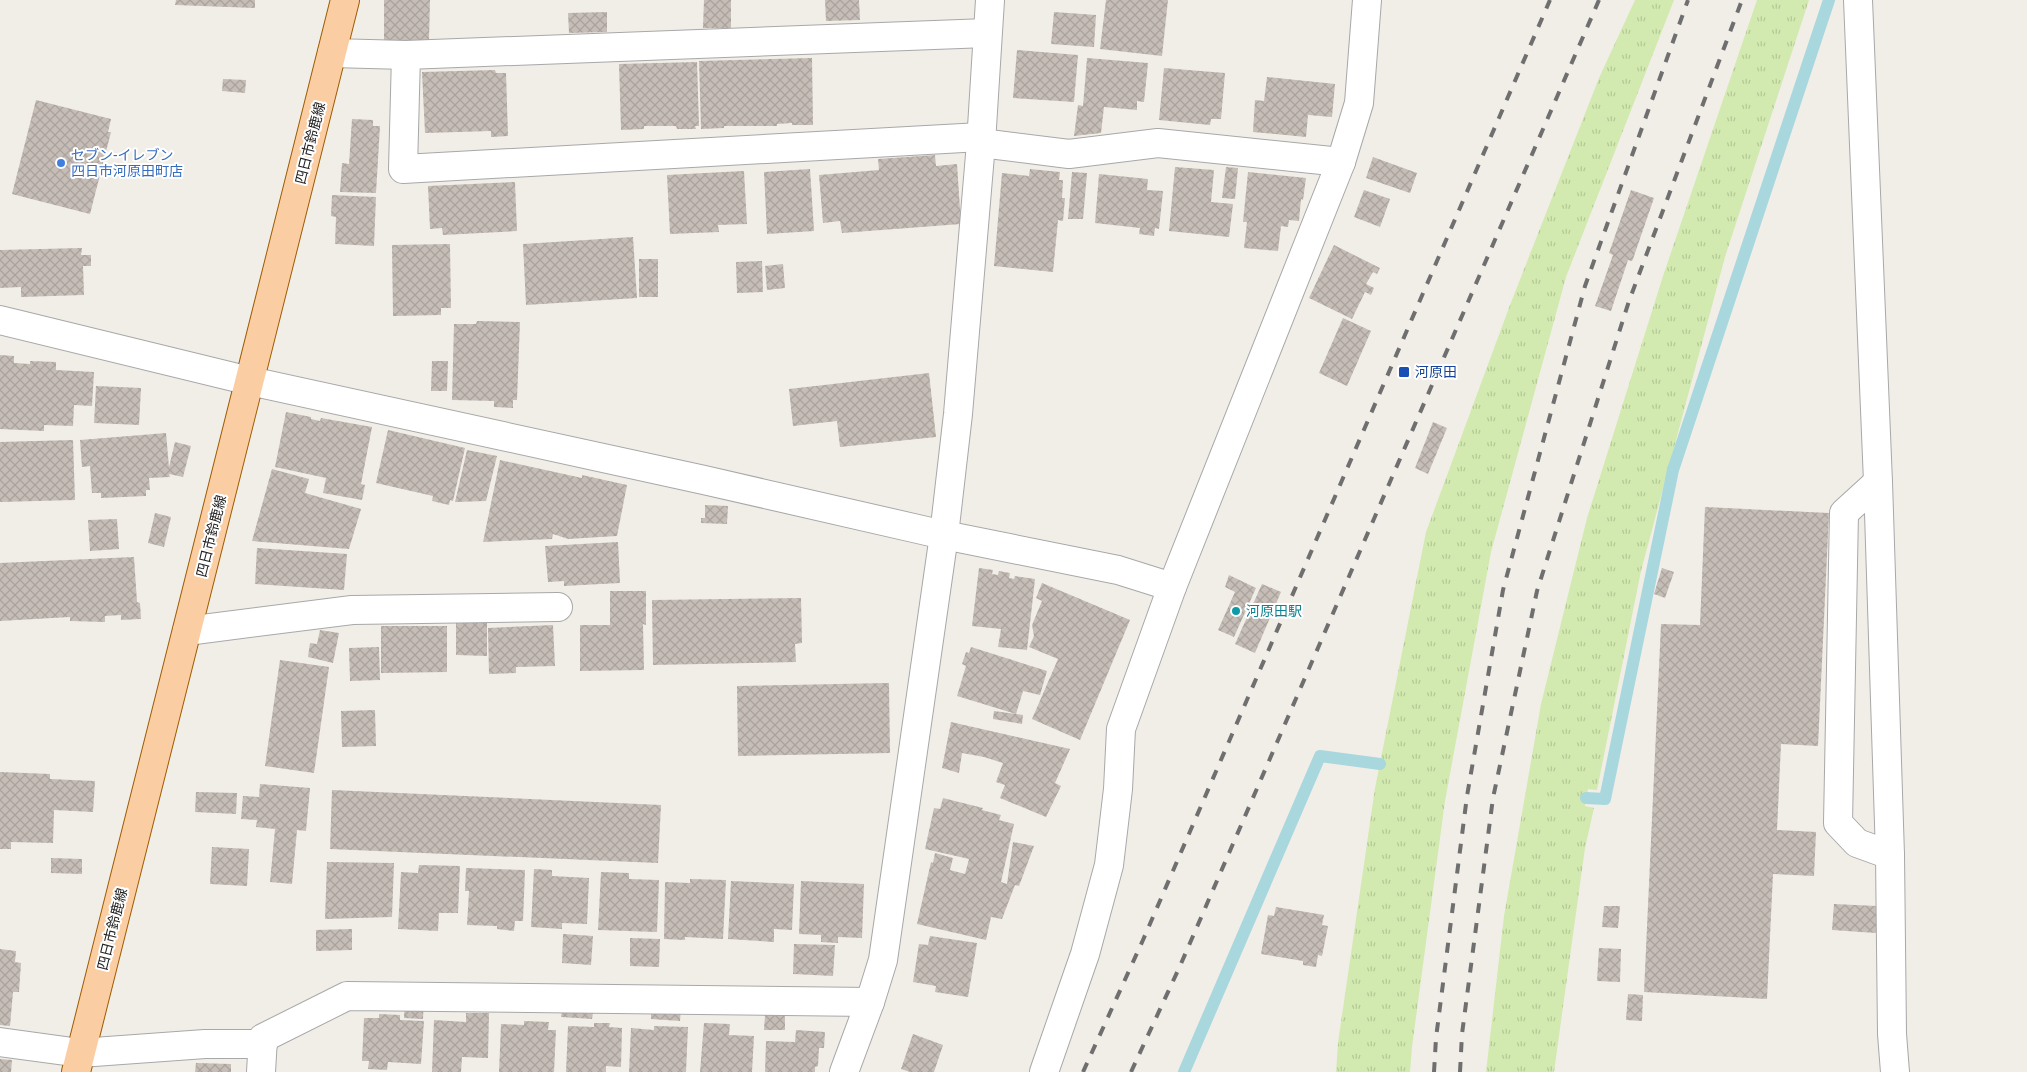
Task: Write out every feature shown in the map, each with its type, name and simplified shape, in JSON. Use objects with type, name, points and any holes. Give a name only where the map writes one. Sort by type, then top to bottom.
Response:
[{"type":"main road","name":"四日市鈴鹿線","points":[[78,1063],[345,0]]},
{"type":"street","points":[[844,1072],[870,1002],[883,960],[944,535],[958,414],[981,140],[990,0]]},
{"type":"street","points":[[1044,1072],[1085,954],[1109,865],[1118,789],[1121,729],[1172,587],[1342,162],[1359,103],[1367,0]]},
{"type":"street","points":[[1858,0],[1878,482],[1890,855],[1892,1034],[1896,1072]]},
{"type":"street","points":[[332,53],[406,55],[987,33]]},
{"type":"street","points":[[406,55],[403,169],[981,140],[1069,154],[1158,143],[1342,162]]},
{"type":"street","points":[[0,320],[250,381],[704,480],[944,535],[1118,570],[1172,587]]},
{"type":"street","points":[[1878,482],[1844,513],[1838,824],[1857,843],[1890,855]]},
{"type":"street","points":[[186,631],[352,610],[558,606]]},
{"type":"street","points":[[261,1072],[263,1038],[347,996],[870,1002]]},
{"type":"street","points":[[0,1042],[78,1063],[205,1044],[263,1044]]},
{"type":"green space","points":[[1635,0],[1674,0],[1566,277],[1491,552],[1445,801],[1410,1072],[1336,1072],[1338,1043],[1375,788],[1426,532],[1510,305],[1599,78]]},
{"type":"green space","points":[[1757,0],[1809,0],[1725,257],[1641,571],[1597,790],[1588,789],[1585,806],[1594,808],[1585,848],[1554,1072],[1486,1072],[1504,916],[1541,704],[1587,518],[1663,276]]},
{"type":"building","points":[[176,0],[255,0],[255,8],[175,5]]},
{"type":"building","points":[[384,0],[430,0],[429,40],[384,40]]},
{"type":"building","points":[[704,0],[731,0],[731,28],[703,28]]},
{"type":"building","points":[[825,0],[859,0],[860,20],[826,21]]},
{"type":"building","points":[[1106,0],[1168,0],[1162,56],[1100,49]]},
{"type":"building","points":[[607,12],[607,32],[569,33],[568,13]]},
{"type":"building","points":[[1054,12],[1096,15],[1094,47],[1051,44]]},
{"type":"building","points":[[1017,50],[1078,55],[1074,102],[1013,98]]},
{"type":"building","points":[[812,58],[813,125],[792,125],[792,123],[777,124],[777,126],[724,126],[724,128],[701,129],[699,61]]},
{"type":"building","points":[[1087,58],[1148,63],[1144,102],[1137,101],[1137,110],[1104,107],[1101,133],[1074,136],[1078,105],[1083,106]]},
{"type":"building","points":[[697,62],[699,126],[695,126],[696,129],[677,129],[676,126],[644,126],[644,129],[621,130],[619,64]]},
{"type":"building","points":[[1164,68],[1225,73],[1221,119],[1211,119],[1210,125],[1159,120]]},
{"type":"building","points":[[495,70],[496,73],[506,73],[508,136],[491,137],[491,131],[425,133],[422,72]]},
{"type":"building","points":[[1267,77],[1335,84],[1332,117],[1308,115],[1306,137],[1253,132],[1255,100],[1264,101]]},
{"type":"building","points":[[223,79],[246,80],[245,93],[222,91]]},
{"type":"building","name":"セブン-イレブン 四日市河原田町店","points":[[36,100],[111,119],[108,132],[111,132],[90,214],[12,194]]},
{"type":"building","points":[[352,119],[373,120],[373,126],[380,126],[376,193],[340,192],[342,163],[349,164]]},
{"type":"building","points":[[935,155],[936,166],[957,164],[961,224],[842,233],[840,221],[823,223],[819,175],[879,170],[878,159]]},
{"type":"building","points":[[1373,157],[1417,173],[1410,193],[1366,178]]},
{"type":"building","points":[[1175,167],[1214,170],[1211,202],[1233,204],[1229,237],[1169,231]]},
{"type":"building","points":[[1226,167],[1238,168],[1235,199],[1222,198]]},
{"type":"building","points":[[810,169],[814,231],[767,234],[764,172]]},
{"type":"building","points":[[1030,169],[1060,172],[1059,180],[1063,180],[1062,198],[1065,198],[1063,221],[1058,220],[1053,272],[994,266],[1002,173],[1029,176]]},
{"type":"building","points":[[744,171],[747,224],[718,225],[719,232],[670,234],[667,175]]},
{"type":"building","points":[[1072,172],[1087,173],[1083,219],[1068,219]]},
{"type":"building","points":[[1248,172],[1306,178],[1303,200],[1301,199],[1299,221],[1289,220],[1288,227],[1281,226],[1278,251],[1244,248],[1247,222],[1243,222]]},
{"type":"building","points":[[1099,174],[1148,179],[1147,190],[1163,191],[1159,229],[1155,228],[1154,236],[1139,234],[1140,228],[1095,223]]},
{"type":"building","points":[[515,182],[517,231],[443,235],[442,228],[430,229],[428,186]]},
{"type":"building","points":[[1364,190],[1390,199],[1380,227],[1354,217]]},
{"type":"building","points":[[1631,190],[1654,198],[1633,259],[1632,261],[1628,260],[1611,311],[1595,306],[1613,255],[1609,253]]},
{"type":"building","points":[[332,195],[376,197],[374,246],[335,244],[336,217],[331,216]]},
{"type":"building","points":[[633,237],[637,298],[526,305],[523,244]]},
{"type":"building","points":[[450,244],[451,308],[441,308],[441,315],[393,316],[392,245]]},
{"type":"building","points":[[1334,245],[1380,268],[1377,274],[1373,272],[1366,284],[1374,288],[1371,295],[1365,292],[1352,319],[1309,298]]},
{"type":"building","points":[[82,248],[81,255],[91,255],[91,266],[83,266],[84,295],[21,297],[21,287],[0,288],[0,250]]},
{"type":"building","points":[[639,259],[658,259],[658,297],[639,297]]},
{"type":"building","points":[[762,261],[763,292],[737,293],[736,262]]},
{"type":"building","points":[[783,264],[785,288],[767,290],[765,266]]},
{"type":"building","points":[[1343,318],[1371,331],[1347,386],[1319,373]]},
{"type":"building","points":[[477,321],[520,322],[517,400],[513,400],[513,408],[494,407],[494,401],[452,400],[454,324],[476,324]]},
{"type":"building","points":[[0,355],[14,356],[14,363],[30,364],[30,361],[56,362],[56,370],[94,372],[92,406],[74,405],[73,426],[44,425],[44,431],[0,429]]},
{"type":"building","points":[[432,361],[448,361],[447,391],[431,391]]},
{"type":"building","points":[[929,373],[936,437],[840,447],[837,421],[793,426],[789,389]]},
{"type":"building","points":[[96,386],[141,388],[139,425],[94,423]]},
{"type":"building","points":[[286,412],[311,417],[311,419],[320,421],[321,418],[372,427],[361,484],[365,485],[362,500],[323,493],[326,478],[275,467]]},
{"type":"building","points":[[1433,422],[1447,428],[1428,474],[1415,468]]},
{"type":"building","points":[[388,430],[465,448],[453,501],[450,500],[449,505],[432,501],[433,496],[376,483]]},
{"type":"building","points":[[166,433],[169,467],[175,442],[191,446],[183,477],[169,474],[170,477],[149,478],[150,490],[146,490],[146,496],[101,498],[101,493],[92,493],[90,466],[82,467],[80,440]]},
{"type":"building","points":[[73,440],[75,500],[0,502],[0,442]]},
{"type":"building","points":[[467,450],[497,456],[486,501],[455,502]]},
{"type":"building","points":[[500,460],[582,478],[582,475],[627,485],[617,536],[568,539],[553,534],[552,539],[483,542]]},
{"type":"building","points":[[272,469],[309,479],[305,493],[361,509],[349,549],[252,541]]},
{"type":"building","points":[[705,505],[728,506],[727,524],[701,523],[701,518],[705,518]]},
{"type":"building","points":[[1705,507],[1829,513],[1818,746],[1781,744],[1777,830],[1816,832],[1814,876],[1773,874],[1767,999],[1644,992],[1661,624],[1700,625]]},
{"type":"building","points":[[155,513],[171,517],[164,547],[148,543]]},
{"type":"building","points":[[117,519],[119,549],[90,551],[88,520]]},
{"type":"building","points":[[618,542],[620,583],[564,586],[564,581],[548,582],[545,546]]},
{"type":"building","points":[[257,548],[347,554],[344,590],[255,584]]},
{"type":"building","points":[[134,557],[137,602],[140,603],[141,619],[121,620],[121,615],[105,616],[105,622],[70,621],[70,617],[0,621],[0,563]]},
{"type":"building","points":[[979,568],[993,570],[992,574],[998,575],[999,571],[1010,573],[1009,578],[1014,579],[1015,576],[1035,579],[1027,650],[998,647],[1001,629],[972,626]]},
{"type":"building","points":[[1662,568],[1674,572],[1665,598],[1654,594]]},
{"type":"building","name":"河原田駅","points":[[1229,575],[1256,588],[1234,637],[1218,630],[1235,592],[1225,587]]},
{"type":"building","points":[[1042,583],[1130,620],[1080,740],[1032,719],[1058,659],[1029,647],[1034,636],[1032,625],[1042,601],[1036,598]]},
{"type":"building","points":[[1262,584],[1281,592],[1255,653],[1235,644]]},
{"type":"building","points":[[610,591],[646,591],[646,625],[643,624],[644,670],[580,671],[580,625],[610,625]]},
{"type":"building","points":[[801,598],[802,643],[795,644],[796,662],[653,665],[652,600]]},
{"type":"building","points":[[456,623],[487,623],[487,656],[456,655]]},
{"type":"building","points":[[553,625],[555,666],[516,667],[516,673],[489,674],[488,628]]},
{"type":"building","points":[[381,626],[447,626],[447,672],[381,673]]},
{"type":"building","points":[[320,630],[339,633],[333,663],[308,657],[310,643],[317,644]]},
{"type":"building","points":[[379,647],[380,680],[350,681],[349,648]]},
{"type":"building","points":[[971,647],[1047,671],[1040,695],[1023,691],[1016,714],[957,696],[966,666],[962,664],[966,652],[969,653]]},
{"type":"building","points":[[280,660],[329,667],[314,773],[265,766]]},
{"type":"building","points":[[889,683],[890,753],[738,756],[737,686]]},
{"type":"building","points":[[375,710],[376,746],[342,747],[341,711]]},
{"type":"building","points":[[994,711],[1023,715],[1022,724],[993,719]]},
{"type":"building","points":[[951,722],[1070,749],[1055,783],[1061,786],[1046,817],[1000,798],[1005,785],[996,782],[1003,763],[962,753],[959,773],[942,768]]},
{"type":"building","points":[[0,772],[50,774],[50,779],[95,781],[93,812],[54,810],[53,843],[11,842],[11,849],[0,849]]},
{"type":"building","points":[[260,784],[310,788],[306,831],[297,830],[292,884],[270,882],[275,829],[256,827],[257,820],[241,819],[243,796],[259,797]]},
{"type":"building","points":[[332,790],[661,805],[658,863],[330,849]]},
{"type":"building","points":[[196,792],[237,793],[236,814],[195,812]]},
{"type":"building","points":[[943,798],[983,808],[982,810],[1001,815],[999,820],[1014,824],[1001,882],[1007,884],[1013,842],[1034,846],[1019,886],[1015,885],[1002,919],[991,917],[986,940],[917,924],[931,862],[933,863],[935,853],[953,858],[950,870],[965,874],[969,859],[925,849],[934,808],[940,809]]},
{"type":"building","points":[[212,847],[249,849],[247,886],[210,884]]},
{"type":"building","points":[[51,858],[82,859],[82,874],[51,873]]},
{"type":"building","points":[[327,862],[394,863],[392,917],[325,919]]},
{"type":"building","points":[[419,865],[460,866],[458,913],[439,913],[438,931],[398,929],[401,872],[418,873]]},
{"type":"building","points":[[466,868],[525,870],[523,921],[515,921],[514,931],[497,929],[497,926],[467,925],[469,891],[465,891]]},
{"type":"building","points":[[534,869],[552,870],[552,876],[589,878],[587,924],[562,923],[562,929],[531,927]]},
{"type":"building","points":[[601,872],[629,873],[629,879],[659,880],[657,932],[598,930]]},
{"type":"building","points":[[690,879],[726,880],[723,939],[685,937],[685,940],[664,939],[665,882],[690,883]]},
{"type":"building","points":[[731,881],[794,884],[792,930],[774,929],[774,942],[728,939]]},
{"type":"building","points":[[801,881],[864,884],[862,938],[838,937],[838,943],[821,942],[821,935],[799,934]]},
{"type":"building","points":[[1834,904],[1877,906],[1876,933],[1832,930]]},
{"type":"building","points":[[1604,906],[1620,906],[1618,928],[1602,927]]},
{"type":"building","points":[[1276,907],[1324,915],[1322,925],[1328,926],[1322,956],[1318,955],[1316,967],[1303,965],[1303,961],[1261,954],[1268,915],[1274,916]]},
{"type":"building","points":[[352,929],[352,950],[316,951],[316,930]]},
{"type":"building","points":[[563,934],[593,936],[591,965],[562,963]]},
{"type":"building","points":[[930,936],[977,943],[968,997],[935,992],[936,986],[913,982],[919,944],[928,945]]},
{"type":"building","points":[[630,938],[660,939],[659,967],[630,966]]},
{"type":"building","points":[[794,944],[835,945],[833,976],[793,974]]},
{"type":"building","points":[[1599,948],[1621,949],[1620,982],[1597,981]]},
{"type":"building","points":[[0,949],[16,951],[15,962],[21,963],[19,992],[13,992],[10,1026],[0,1025]]},
{"type":"building","points":[[1628,994],[1643,995],[1642,1021],[1626,1020]]},
{"type":"building","points":[[405,999],[424,1000],[423,1019],[404,1018]]},
{"type":"building","points":[[563,1004],[594,1006],[592,1019],[561,1017]]},
{"type":"building","points":[[651,1006],[681,1008],[680,1021],[651,1019]]},
{"type":"building","points":[[466,1013],[489,1013],[488,1058],[462,1057],[461,1072],[432,1072],[434,1020],[466,1022]]},
{"type":"building","points":[[379,1014],[400,1015],[400,1020],[424,1021],[421,1064],[388,1062],[387,1070],[368,1069],[369,1061],[362,1061],[364,1018],[379,1018]]},
{"type":"building","points":[[765,1015],[785,1015],[785,1030],[764,1030]]},
{"type":"building","points":[[524,1021],[549,1022],[548,1030],[556,1030],[554,1072],[499,1072],[501,1024],[524,1025]]},
{"type":"building","points":[[594,1023],[610,1023],[609,1027],[622,1028],[621,1067],[606,1066],[606,1072],[566,1072],[568,1026],[594,1027]]},
{"type":"building","points":[[704,1023],[730,1024],[729,1035],[754,1036],[752,1072],[700,1072]]},
{"type":"building","points":[[654,1026],[688,1027],[686,1072],[629,1072],[631,1028],[654,1030]]},
{"type":"building","points":[[796,1030],[825,1032],[824,1048],[819,1048],[818,1066],[815,1067],[815,1072],[765,1072],[766,1041],[795,1042]]},
{"type":"building","points":[[913,1034],[943,1045],[934,1072],[910,1072],[901,1069]]},
{"type":"building","points":[[0,1059],[12,1060],[11,1072],[0,1072]]},
{"type":"building","points":[[196,1063],[231,1064],[231,1072],[195,1072]]},
{"type":"waterway","points":[[1586,798],[1605,799],[1673,470],[1829,0]]},
{"type":"waterway","points":[[1184,1072],[1320,756],[1380,764]]},
{"type":"railway","points":[[1083,1072],[1143,940],[1550,0]]},
{"type":"railway","points":[[1131,1072],[1180,966],[1599,0]]},
{"type":"railway","points":[[1434,1072],[1436,1038],[1467,796],[1503,590],[1585,286],[1688,0]]},
{"type":"railway","points":[[1460,1072],[1462,1034],[1493,798],[1537,591],[1629,301],[1742,0]]},
{"type":"place","name":"セブン-イレブン 四日市河原田町店","points":[[61,163]]},
{"type":"place","name":"河原田","points":[[1404,372]]},
{"type":"place","name":"河原田駅","points":[[1236,611]]}]
